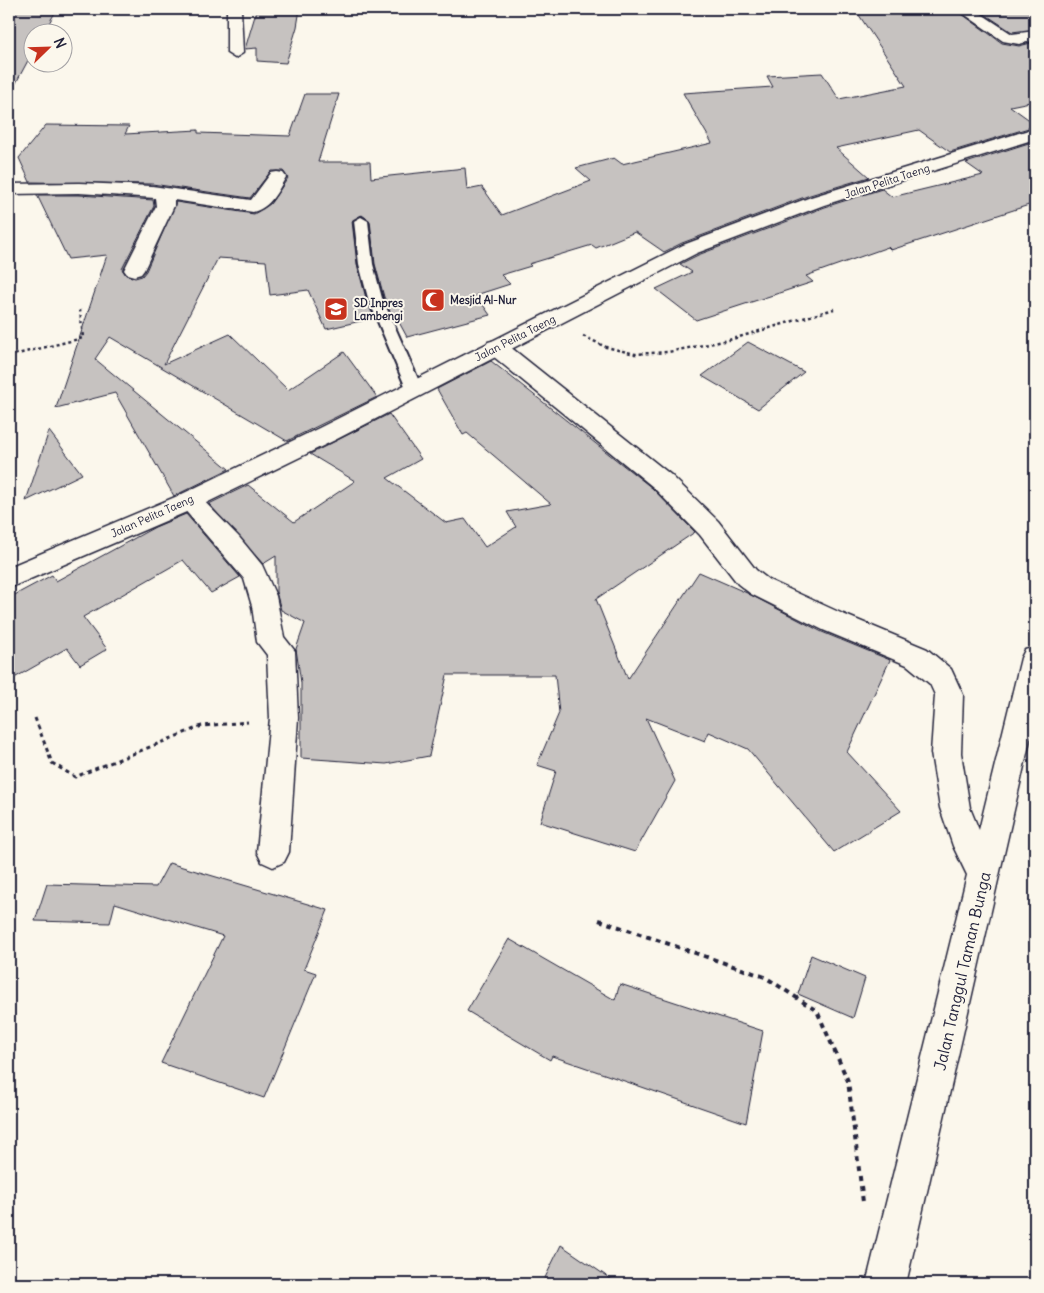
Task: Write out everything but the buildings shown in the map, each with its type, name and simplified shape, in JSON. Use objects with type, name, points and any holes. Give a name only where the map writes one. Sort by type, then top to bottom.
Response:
[{"type":"street","points":[[234,9],[235,53]]},
{"type":"street","points":[[964,9],[1008,38],[1019,39],[1035,35]]},
{"type":"street","name":"Jalan Pelita Taeng","points":[[9,578],[189,500],[327,434],[652,267],[721,236],[1035,133]]},
{"type":"street","points":[[9,189],[79,188],[159,192],[253,206],[260,203],[277,177]]},
{"type":"street","points":[[134,270],[165,206],[164,195],[159,192]]},
{"type":"street","points":[[496,347],[662,481],[709,528],[747,577],[760,587],[833,622],[918,656],[941,677],[949,694],[946,753],[953,798],[969,846],[984,876]]},
{"type":"street","points":[[189,500],[254,573],[265,605],[271,642],[281,651],[284,718],[273,852]]},
{"type":"street","name":"Jalan Tanggul Taman Bunga","points":[[886,1284],[1035,658]]},
{"type":"lane","points":[[361,221],[366,264],[375,298],[414,388]]},
{"type":"path","points":[[545,323],[581,335],[606,347],[643,354],[668,352],[730,340],[834,309]]},
{"type":"path","points":[[9,356],[83,338],[80,310]]},
{"type":"path","points":[[35,718],[52,763],[75,777],[202,726],[284,718]]},
{"type":"path","points":[[599,920],[765,977],[817,1011],[848,1081],[864,1207]]},
{"type":"place","name":"Mesjid Al-Nur","points":[[433,300]]},
{"type":"place","name":"SD Inpres Lambengi","points":[[336,309]]}]
